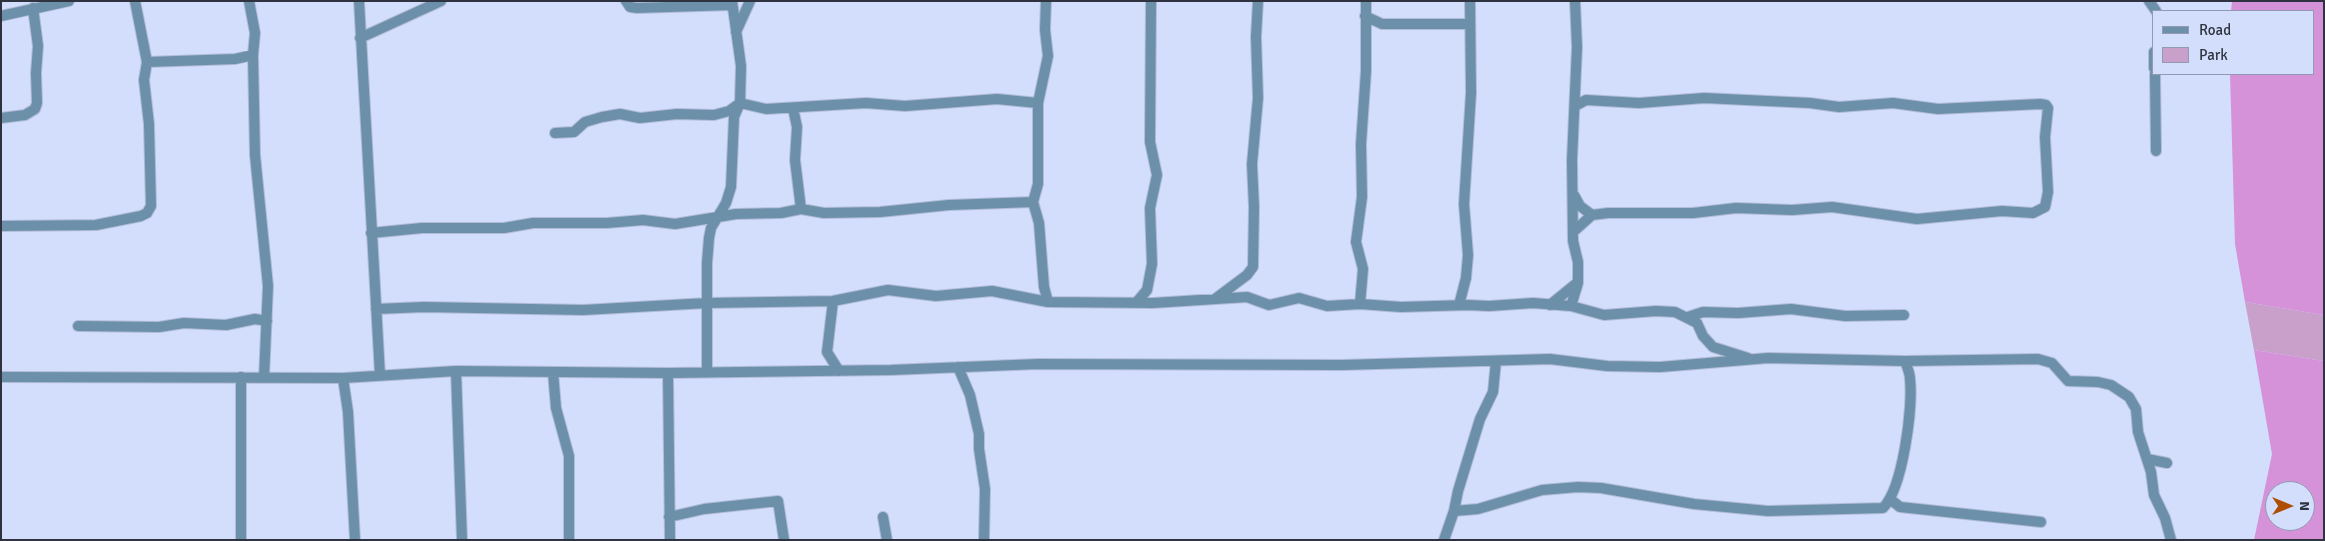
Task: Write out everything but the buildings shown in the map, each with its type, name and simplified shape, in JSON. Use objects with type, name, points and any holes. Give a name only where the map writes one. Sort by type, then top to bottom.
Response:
[{"type":"street","points":[[1,16],[69,1]]},
{"type":"street","points":[[1,226],[96,225],[147,213],[151,206],[152,196],[144,80],[147,62],[136,1]]},
{"type":"street","points":[[249,1],[254,24],[255,155],[268,286],[264,378]]},
{"type":"street","points":[[358,1],[380,375]]},
{"type":"street","points":[[360,38],[441,1]]},
{"type":"street","points":[[626,1],[630,7],[636,8],[732,3],[741,66],[740,103],[734,117],[731,187],[726,203],[711,228],[709,238],[706,372]]},
{"type":"street","points":[[736,32],[750,1]]},
{"type":"street","points":[[1136,303],[1147,290],[1152,264],[1150,208],[1157,175],[1150,142],[1151,1]]},
{"type":"street","points":[[1214,300],[1247,275],[1253,267],[1254,200],[1252,164],[1258,98],[1256,36],[1258,1]]},
{"type":"street","points":[[1360,304],[1363,269],[1356,242],[1362,197],[1360,144],[1366,71],[1366,1]]},
{"type":"street","points":[[1459,305],[1466,278],[1468,255],[1464,204],[1471,93],[1470,1]]},
{"type":"street","points":[[1571,306],[1578,283],[1578,262],[1573,232],[1572,160],[1576,90],[1575,1]]},
{"type":"street","points":[[1045,2],[1048,56],[1038,103],[1038,184],[1033,202],[1041,235],[1044,288],[1048,302]]},
{"type":"street","points":[[1,118],[25,115],[34,109],[37,103],[36,73],[38,46],[33,8]]},
{"type":"street","points":[[1365,16],[1382,24],[1469,24]]},
{"type":"street","points":[[147,62],[235,59],[253,55]]},
{"type":"street","points":[[2155,75],[2156,151]]},
{"type":"street","points":[[1576,90],[1586,100]]},
{"type":"street","points":[[1573,232],[1592,215],[1633,212],[1693,213],[1736,208],[1792,210],[1832,207],[1909,219],[1940,215],[1968,216],[2002,211],[2033,213],[2045,207],[2047,201],[2046,137],[2048,108],[2046,105],[1938,109],[1893,103],[1839,107],[1810,103],[1704,98],[1639,103],[1586,100],[1575,106]]},
{"type":"street","points":[[555,133],[574,132],[585,122],[620,114],[640,118],[677,114],[714,115],[729,111],[740,103],[766,109],[866,103],[905,106],[997,99],[1038,103]]},
{"type":"street","points":[[793,108],[796,126],[795,160],[801,209]]},
{"type":"street","points":[[1573,194],[1580,206],[1592,215]]},
{"type":"street","points":[[371,233],[422,228],[504,228],[533,223],[607,224],[643,220],[675,224],[736,214],[781,213],[801,209],[824,213],[880,212],[949,205],[1033,202]]},
{"type":"street","points":[[1550,305],[1578,283]]},
{"type":"street","points":[[1036,300],[1044,288]]},
{"type":"street","points":[[376,309],[424,307],[583,310],[707,303],[833,301],[888,290],[936,296],[992,291],[1048,302],[1153,303],[1247,297],[1269,305],[1299,298],[1327,306],[1360,304],[1424,307],[1489,306],[1532,302],[1571,306],[1604,315],[1656,311],[1675,312],[1688,317],[1696,323],[1703,336],[1713,347],[1730,351],[1749,359]]},
{"type":"street","points":[[1147,290],[1153,303]]},
{"type":"street","points":[[833,301],[826,352],[839,371]]},
{"type":"street","points":[[1688,317],[1702,312],[1738,313],[1791,309],[1846,316],[1904,315]]},
{"type":"street","points":[[78,326],[159,327],[184,323],[226,325],[255,319],[267,321]]},
{"type":"street","points":[[1726,362],[1730,351]]},
{"type":"street","points":[[1,377],[343,378],[456,371],[668,373],[839,371],[1038,364],[1342,365],[1550,359],[1607,366],[1660,367],[1749,359],[2038,359],[2052,363],[2068,381],[2098,382],[2111,385],[2129,397],[2136,409],[2138,432],[2147,459],[2154,495],[2165,518],[2171,540]]},
{"type":"street","points":[[1454,511],[1478,509],[1542,490],[1578,487],[1601,488],[1694,504],[1768,511],[1877,510],[1883,508],[1890,499],[1901,465],[1910,407],[1911,380],[1905,360]]},
{"type":"street","points":[[1444,540],[1480,419],[1493,392],[1496,361]]},
{"type":"street","points":[[958,367],[970,395],[979,434],[979,449],[985,489],[984,540]]},
{"type":"street","points":[[456,371],[462,540]]},
{"type":"street","points":[[554,372],[556,408],[569,456],[569,540]]},
{"type":"street","points":[[668,373],[670,540]]},
{"type":"street","points":[[240,377],[241,540]]},
{"type":"street","points":[[343,378],[348,412],[355,540]]},
{"type":"street","points":[[2147,459],[2166,463]]},
{"type":"street","points":[[1890,499],[1900,507],[2041,522]]},
{"type":"street","points":[[669,517],[704,509],[778,500],[784,540]]},
{"type":"street","points":[[883,517],[886,540]]},
{"type":"green space","points":[[2245,302],[2324,315],[2324,361],[2254,350]]},
{"type":"shaded area","points":[[2232,1],[2324,1],[2324,315],[2245,302],[2235,244],[2230,75],[2315,75],[2315,10],[2231,10]]},
{"type":"shaded area","points":[[2254,350],[2324,361],[2324,540],[2254,540],[2265,487],[2265,531],[2315,531],[2315,481],[2266,481],[2272,454]]}]
